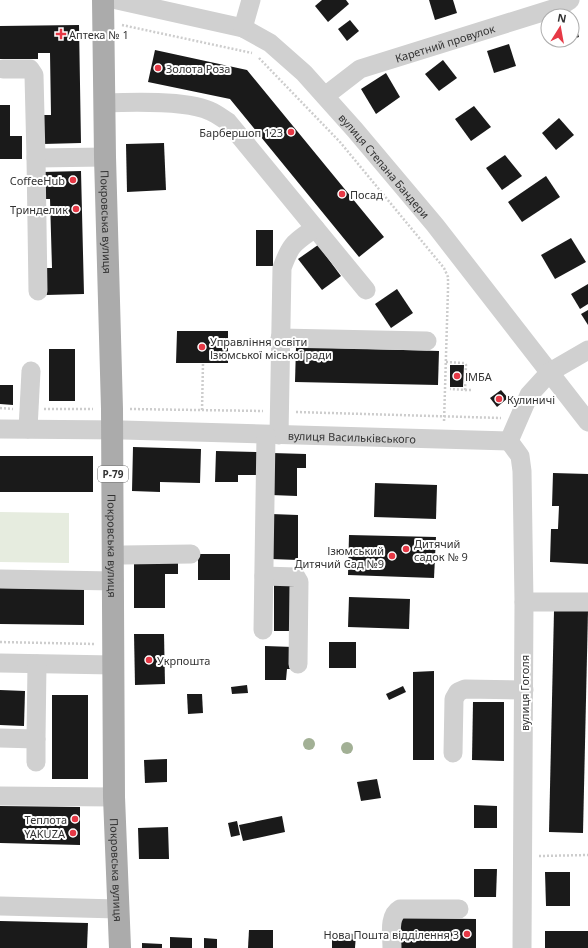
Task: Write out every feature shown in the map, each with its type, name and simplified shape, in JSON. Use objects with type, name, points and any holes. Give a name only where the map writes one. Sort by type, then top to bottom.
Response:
[{"type":"main road","name":"Покровська вулиця","points":[[103,0],[105,157],[112,420],[114,797],[120,948]]},
{"type":"street","name":"вулиця Степана Бандери","points":[[117,0],[243,28],[270,43],[304,72],[435,225],[588,422]]},
{"type":"street","points":[[243,28],[251,0]]},
{"type":"street","name":"Каретний провулок","points":[[325,96],[360,69],[559,7],[570,0]]},
{"type":"street","points":[[3,69],[30,68],[34,75],[38,291]]},
{"type":"street","points":[[104,103],[183,104],[209,110],[228,122],[366,290]]},
{"type":"street","points":[[36,158],[105,157]]},
{"type":"street","points":[[263,630],[264,576],[272,435],[280,338],[282,268],[289,249],[298,240],[315,228]]},
{"type":"street","points":[[280,338],[427,342]]},
{"type":"street","points":[[509,441],[529,395],[550,372],[588,350]]},
{"type":"street","points":[[28,429],[31,371]]},
{"type":"street","name":"вулиця Васильківського","points":[[0,429],[28,429],[112,420],[272,435],[509,441]]},
{"type":"street","name":"вулиця Гоголя","points":[[509,441],[520,456],[522,471],[524,602],[522,948]]},
{"type":"street","points":[[124,555],[191,554]]},
{"type":"street","points":[[264,576],[291,576],[296,577],[299,582],[298,664]]},
{"type":"street","points":[[0,579],[114,580]]},
{"type":"street","points":[[524,602],[588,602]]},
{"type":"street","points":[[0,663],[37,664],[114,655]]},
{"type":"street","points":[[36,762],[37,664]]},
{"type":"street","points":[[453,753],[454,699],[458,692],[465,689],[524,690]]},
{"type":"street","points":[[0,738],[36,739]]},
{"type":"street","points":[[0,796],[114,797]]},
{"type":"street","points":[[0,906],[118,909]]},
{"type":"street","points":[[392,948],[392,916],[400,909],[459,909]]},
{"type":"path","points":[[119,24],[246,52],[258,57],[340,142],[444,268],[448,277],[448,289],[443,439]]},
{"type":"path","points":[[446,362],[466,364],[465,390]]},
{"type":"path","points":[[202,410],[203,363]]},
{"type":"path","points":[[450,389],[473,390]]},
{"type":"path","points":[[0,408],[16,408]]},
{"type":"path","points":[[40,409],[112,420]]},
{"type":"path","points":[[444,417],[496,419],[501,418],[505,413]]},
{"type":"path","points":[[0,642],[114,655]]},
{"type":"path","points":[[522,856],[588,855]]},
{"type":"shaded area","points":[[0,512],[69,513],[69,563],[0,562]]},
{"type":"building","points":[[322,0],[346,0],[349,4],[328,22],[315,6]]},
{"type":"building","points":[[429,0],[453,0],[457,13],[435,20]]},
{"type":"building","points":[[350,20],[359,31],[347,41],[338,29]]},
{"type":"building","points":[[79,25],[81,143],[43,144],[43,115],[51,115],[50,53],[38,53],[38,59],[0,59],[0,26]]},
{"type":"building","points":[[509,44],[516,66],[494,73],[487,51]]},
{"type":"building","points":[[155,50],[247,70],[384,237],[359,257],[230,99],[148,82]]},
{"type":"building","points":[[443,60],[457,78],[439,91],[425,74]]},
{"type":"building","points":[[386,73],[400,97],[376,114],[361,89]]},
{"type":"building","points":[[0,105],[10,105],[10,136],[22,136],[22,159],[0,159]]},
{"type":"building","points":[[474,106],[491,127],[471,141],[455,119]]},
{"type":"building","points":[[559,118],[574,135],[556,150],[542,133]]},
{"type":"building","points":[[164,143],[166,190],[127,192],[126,144]]},
{"type":"building","points":[[505,155],[522,176],[502,190],[486,168]]},
{"type":"building","points":[[81,171],[84,294],[46,295],[46,268],[52,268],[50,199],[43,199],[42,172]]},
{"type":"building","points":[[546,176],[560,197],[522,222],[508,202]]},
{"type":"building","points":[[256,230],[273,230],[273,266],[256,266]]},
{"type":"building","points":[[571,238],[586,262],[555,279],[541,255]]},
{"type":"building","points":[[318,245],[341,276],[322,290],[298,259]]},
{"type":"building","points":[[588,284],[588,304],[580,309],[571,294]]},
{"type":"building","points":[[397,289],[413,313],[391,328],[375,304]]},
{"type":"building","points":[[588,310],[588,325],[581,314]]},
{"type":"building","name":"Управління освіти Ізюмської міської ради","points":[[177,331],[228,331],[228,363],[176,363]]},
{"type":"building","points":[[296,347],[439,351],[438,385],[295,382]]},
{"type":"building","points":[[49,349],[75,349],[75,401],[49,401]]},
{"type":"building","points":[[450,365],[464,365],[463,387],[450,387]]},
{"type":"building","points":[[0,385],[13,385],[13,405],[0,404]]},
{"type":"building","points":[[501,390],[508,398],[497,407],[490,398]]},
{"type":"building","points":[[133,447],[201,449],[200,483],[160,482],[160,492],[132,491]]},
{"type":"building","points":[[216,451],[259,452],[258,475],[238,475],[238,482],[215,482]]},
{"type":"building","points":[[272,453],[306,454],[306,468],[297,468],[297,496],[271,495]]},
{"type":"building","points":[[0,456],[93,456],[93,492],[0,492]]},
{"type":"building","points":[[553,473],[588,474],[588,564],[550,562],[551,529],[558,529],[559,506],[552,506]]},
{"type":"building","points":[[375,483],[437,485],[436,519],[374,517]]},
{"type":"building","points":[[271,514],[298,515],[298,560],[271,559]]},
{"type":"building","name":"Ізюмський Дитячий Сад №9","points":[[349,535],[436,537],[434,578],[348,575]]},
{"type":"building","points":[[198,554],[230,554],[230,580],[198,580]]},
{"type":"building","points":[[134,558],[178,558],[178,574],[165,574],[165,608],[134,608]]},
{"type":"building","points":[[274,583],[294,584],[293,631],[274,631]]},
{"type":"building","points":[[0,588],[84,589],[84,625],[0,624]]},
{"type":"building","points":[[349,597],[410,599],[409,629],[348,627]]},
{"type":"building","points":[[554,611],[588,611],[583,833],[549,832]]},
{"type":"building","points":[[134,634],[164,634],[165,684],[135,685]]},
{"type":"building","points":[[329,642],[356,642],[356,668],[329,668]]},
{"type":"building","points":[[265,646],[293,647],[292,669],[287,669],[286,680],[265,680]]},
{"type":"building","points":[[434,671],[434,760],[413,760],[413,672]]},
{"type":"building","points":[[247,685],[248,693],[232,694],[231,687]]},
{"type":"building","points":[[403,686],[406,692],[389,700],[386,694]]},
{"type":"building","points":[[0,690],[25,691],[24,726],[0,725]]},
{"type":"building","points":[[187,694],[202,694],[203,713],[188,714]]},
{"type":"building","points":[[52,695],[88,695],[88,779],[52,779]]},
{"type":"building","points":[[473,702],[504,702],[504,761],[472,760]]},
{"type":"building","points":[[167,759],[167,782],[145,783],[144,760]]},
{"type":"building","points":[[377,779],[381,798],[361,801],[357,782]]},
{"type":"building","points":[[474,805],[497,806],[497,828],[474,828]]},
{"type":"building","points":[[0,806],[80,807],[80,845],[0,843]]},
{"type":"building","points":[[282,816],[285,832],[243,841],[239,825]]},
{"type":"building","points":[[237,821],[240,835],[231,837],[228,823]]},
{"type":"building","points":[[168,827],[169,859],[139,859],[138,828]]},
{"type":"building","points":[[474,869],[497,869],[496,897],[474,897]]},
{"type":"building","points":[[545,872],[570,872],[570,906],[546,906]]},
{"type":"building","points":[[398,918],[476,919],[476,948],[398,948]]},
{"type":"building","points":[[0,921],[88,923],[87,948],[0,948]]},
{"type":"building","points":[[249,930],[273,930],[273,948],[248,948]]},
{"type":"building","points":[[545,931],[588,931],[588,948],[545,948]]},
{"type":"building","points":[[332,933],[356,934],[355,948],[332,948]]},
{"type":"building","points":[[170,937],[192,938],[192,948],[170,948]]},
{"type":"building","points":[[204,938],[217,939],[217,948],[204,948]]},
{"type":"building","points":[[142,943],[162,944],[162,948],[142,948]]},
{"type":"place","name":"Аптека № 1","points":[[61,34]]},
{"type":"place","name":"Золота Роза","points":[[158,68]]},
{"type":"place","name":"Барбершоп 123","points":[[291,132]]},
{"type":"place","name":"CoffeeHub","points":[[73,180]]},
{"type":"place","name":"Посад","points":[[342,194]]},
{"type":"place","name":"Тринделик","points":[[76,209]]},
{"type":"place","name":"Управління освіти Ізюмської міської ради","points":[[202,347]]},
{"type":"place","name":"ІМБА","points":[[457,376]]},
{"type":"place","name":"Кулиничі","points":[[499,399]]},
{"type":"place","name":"Дитячий садок № 9","points":[[406,549]]},
{"type":"place","name":"Ізюмський Дитячий Сад №9","points":[[392,556]]},
{"type":"place","name":"Укрпошта","points":[[149,660]]},
{"type":"place","name":"Теплота","points":[[75,819]]},
{"type":"place","name":"YAKUZA","points":[[73,833]]},
{"type":"place","name":"Нова Пошта відділення 3","points":[[467,934]]}]
